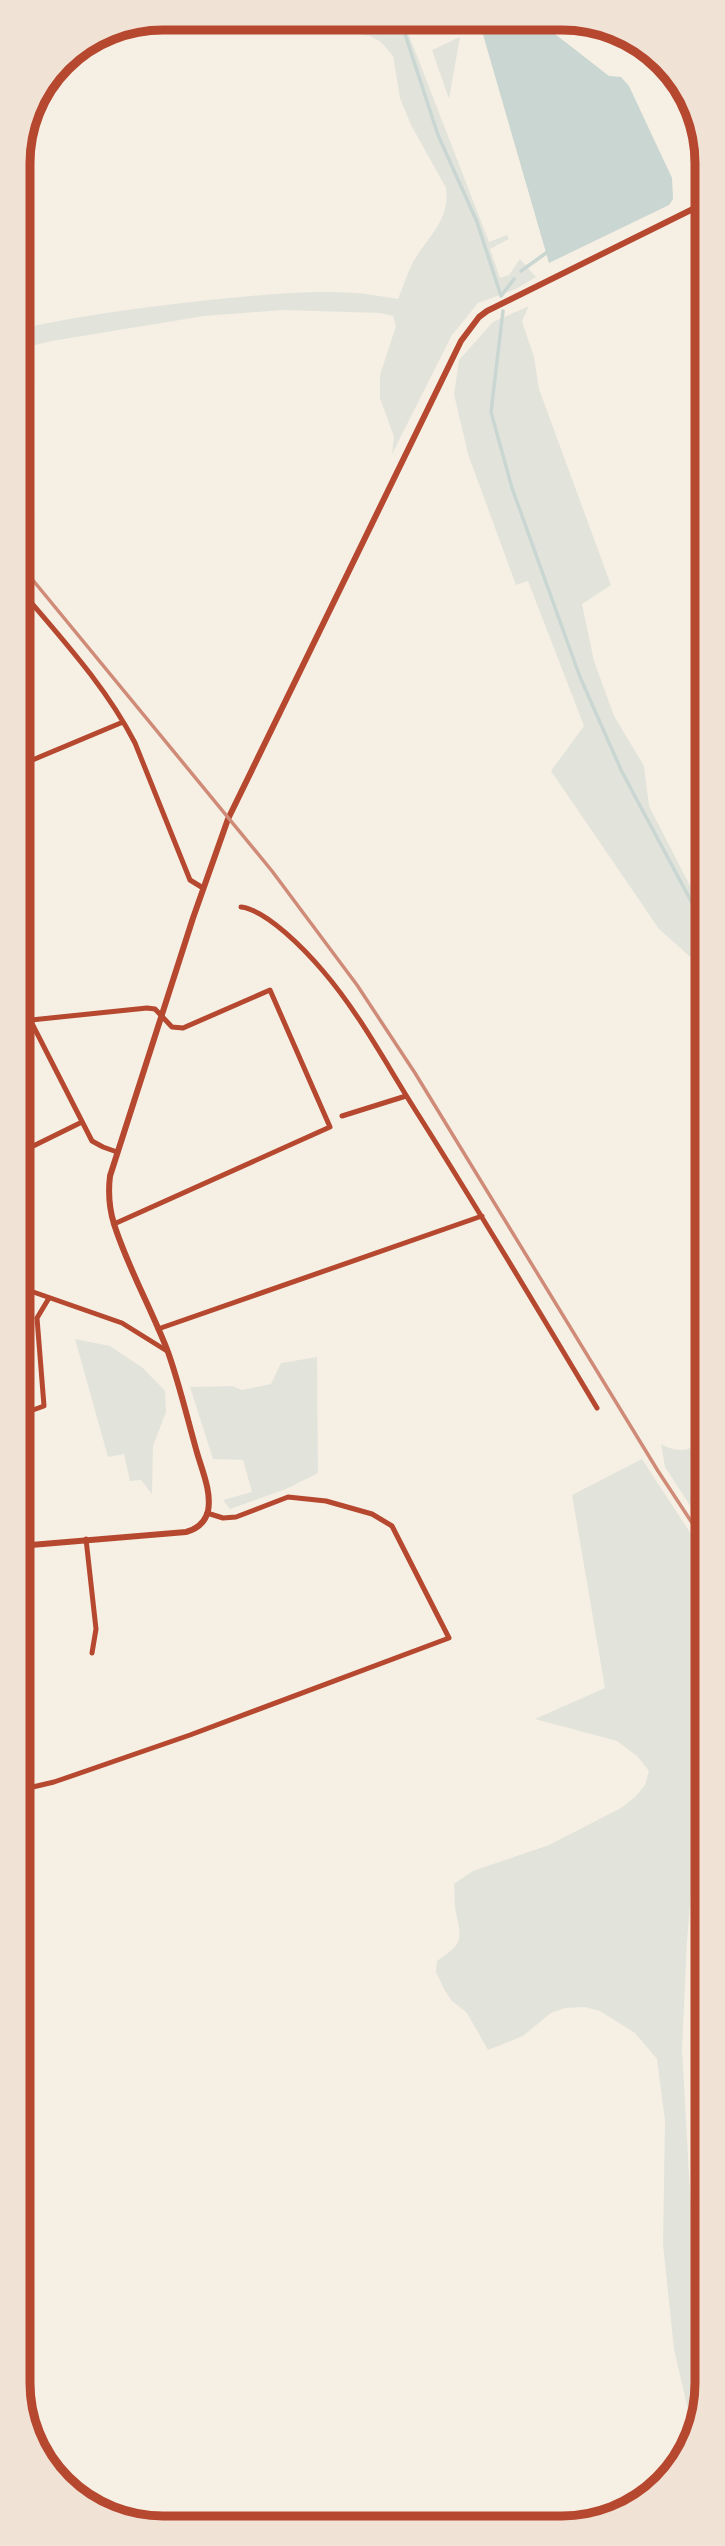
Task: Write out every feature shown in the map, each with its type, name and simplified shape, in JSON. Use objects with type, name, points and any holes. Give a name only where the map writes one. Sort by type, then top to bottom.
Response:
[{"type":"street","points":[[30,1545],[186,1532],[198,1527],[207,1513],[206,1487],[167,1351],[114,1224],[108,1187],[203,888],[228,819],[414,435],[461,341],[479,317],[695,208]]},
{"type":"street","points":[[30,601],[96,681],[124,722],[190,880],[203,888]]},
{"type":"street","points":[[30,761],[124,722]]},
{"type":"street","points":[[241,907],[253,908],[298,944],[324,972],[372,1038],[597,1408]]},
{"type":"street","points":[[114,1224],[330,1127],[270,990],[183,1028],[172,1027],[155,1009],[147,1008],[31,1020],[92,1140],[117,1152]]},
{"type":"street","points":[[342,1116],[406,1096]]},
{"type":"street","points":[[30,1148],[82,1122]]},
{"type":"street","points":[[158,1329],[482,1216]]},
{"type":"street","points":[[31,1290],[122,1323],[167,1351]]},
{"type":"street","points":[[30,1411],[44,1406],[37,1318],[49,1298]]},
{"type":"street","points":[[30,1788],[54,1782],[190,1735],[449,1638],[392,1526],[372,1514],[326,1501],[288,1497],[236,1517],[223,1518],[207,1513]]},
{"type":"street","points":[[86,1539],[96,1629],[92,1653]]},
{"type":"shaded area","points":[[332,30],[407,30],[489,242],[507,235],[509,239],[490,249],[500,278],[509,275],[520,259],[536,277],[516,289],[478,303],[452,335],[392,454],[394,437],[380,398],[380,375],[396,326],[393,316],[380,313],[283,310],[204,316],[30,346],[30,327],[149,307],[308,292],[356,293],[398,299],[413,262],[437,228],[445,210],[446,188],[411,125],[400,98],[393,56],[381,42],[370,36]]},
{"type":"shaded area","points":[[482,30],[550,30],[609,76],[621,77],[629,86],[672,178],[673,199],[669,205],[549,263]]},
{"type":"shaded area","points":[[460,37],[449,99],[432,50]]},
{"type":"shaded area","points":[[529,306],[522,321],[534,357],[539,389],[611,585],[582,604],[594,661],[614,716],[644,766],[649,806],[695,896],[695,961],[659,929],[551,771],[584,726],[528,581],[516,585],[468,454],[454,394],[459,360],[493,322]]},
{"type":"shaded area","points":[[75,1339],[110,1346],[143,1368],[165,1391],[166,1412],[153,1446],[152,1494],[141,1480],[130,1481],[124,1454],[108,1457]]},
{"type":"shaded area","points":[[317,1357],[318,1473],[286,1489],[230,1509],[223,1500],[252,1492],[243,1460],[213,1459],[190,1387],[233,1386],[242,1390],[271,1384],[281,1363]]},
{"type":"shaded area","points":[[661,1444],[685,1450],[695,1446],[695,1513],[665,1467]]},
{"type":"shaded area","points":[[642,1459],[695,1540],[695,1843],[682,2049],[695,2250],[695,2392],[690,2420],[674,2349],[663,2244],[665,2121],[657,2059],[635,2033],[600,2011],[585,2007],[565,2008],[551,2013],[523,2036],[488,2050],[467,2013],[451,2000],[436,1972],[437,1961],[458,1941],[454,1884],[473,1871],[549,1845],[621,1808],[645,1785],[649,1771],[637,1756],[617,1741],[535,1719],[605,1688],[572,1495]]},
{"type":"waterway","points":[[404,31],[438,135],[477,222],[501,296]]},
{"type":"waterway","points":[[521,271],[546,253]]},
{"type":"waterway","points":[[501,296],[514,279]]},
{"type":"waterway","points":[[503,311],[491,412],[512,488],[580,677],[622,772],[695,908]]},
{"type":"railway","points":[[30,577],[272,871],[357,985],[415,1073],[695,1527]]}]
